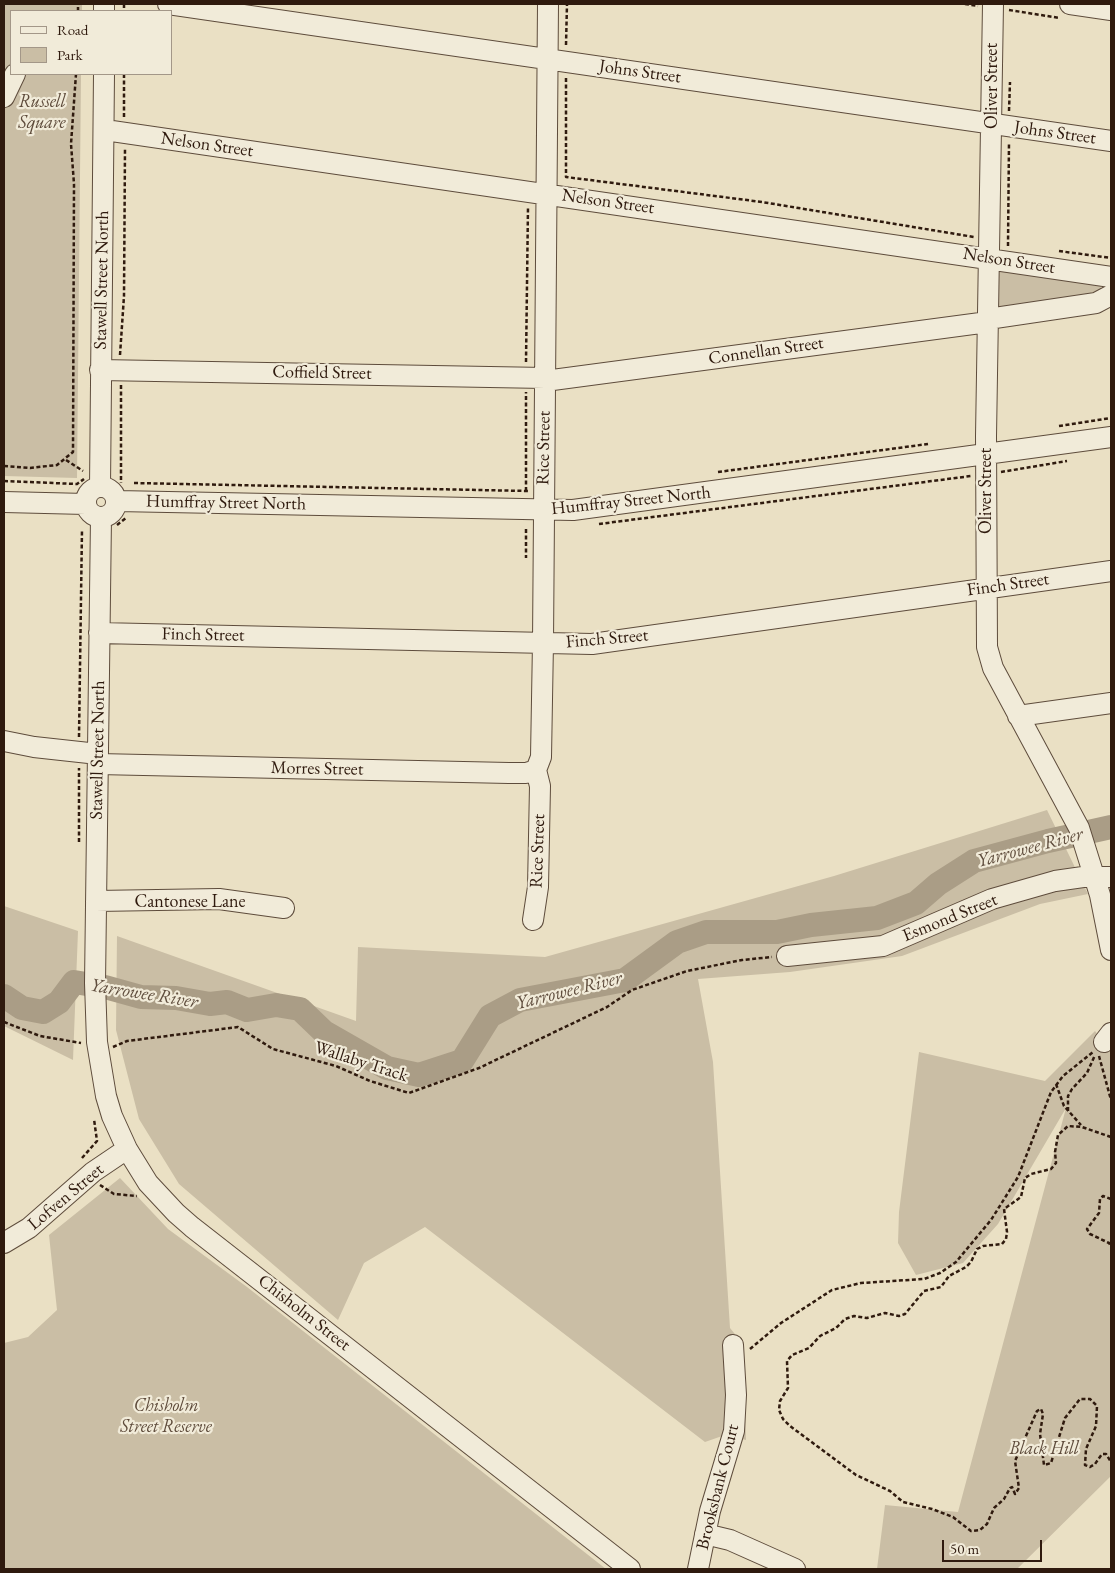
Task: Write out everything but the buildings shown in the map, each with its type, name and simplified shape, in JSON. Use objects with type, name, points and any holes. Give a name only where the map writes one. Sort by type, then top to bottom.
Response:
[{"type":"street","name":"Johns Street","points":[[168,4],[1111,141]]},
{"type":"street","name":"Rice Street","points":[[533,920],[538,887],[540,786],[536,770],[541,757],[543,642],[537,505],[539,379],[538,192],[557,60],[548,4]]},
{"type":"street","name":"Oliver Street","points":[[993,4],[1000,126],[998,255],[988,321],[986,636],[989,657],[1018,716],[1079,828],[1086,849],[1103,877],[1111,950]]},
{"type":"street","points":[[1070,4],[1111,10]]},
{"type":"street","points":[[4,97],[15,75]]},
{"type":"street","name":"Stawell Street North","points":[[95,481],[115,131],[104,75]]},
{"type":"street","name":"Nelson Street","points":[[115,131],[538,192],[998,255],[1111,277]]},
{"type":"street","name":"Connellan Street","points":[[539,379],[988,321],[1096,303],[1111,295]]},
{"type":"street","name":"Coffield Street","points":[[100,370],[539,379]]},
{"type":"street","name":"Humffray Street North","points":[[117,501],[537,505],[606,508],[986,464],[1111,437]]},
{"type":"street","points":[[4,502],[92,518],[112,513],[117,501],[112,491],[95,481],[88,493],[92,518]]},
{"type":"street","name":"Stawell Street North","points":[[92,518],[99,633],[95,977]]},
{"type":"street","name":"Finch Street","points":[[99,633],[592,644],[1111,571]]},
{"type":"street","points":[[1018,716],[1111,703]]},
{"type":"street","name":"Morres Street","points":[[4,741],[98,759],[509,773],[528,773],[536,770]]},
{"type":"street","name":"Esmond Street","points":[[787,956],[883,946],[992,899],[1055,881],[1103,877]]},
{"type":"street","name":"Cantonese Lane","points":[[96,901],[219,900],[252,902],[284,908]]},
{"type":"street","name":"Chisholm Street","points":[[95,977],[96,1008],[88,1047],[110,1110],[127,1149],[148,1183],[192,1227],[630,1569]]},
{"type":"street","name":"Lofven Street","points":[[4,1243],[38,1221],[89,1175],[127,1149]]},
{"type":"street","name":"Brooksbank Court","points":[[698,1569],[710,1511],[733,1436],[736,1409],[733,1345]]},
{"type":"street","points":[[705,1534],[730,1540],[795,1569]]},
{"type":"path","points":[[567,4],[557,60],[566,177],[762,202],[976,237]]},
{"type":"path","points":[[4,466],[30,468],[57,466],[73,452],[74,184],[71,144],[76,75]]},
{"type":"path","points":[[124,75],[115,131],[124,296],[120,369],[120,483],[537,505]]},
{"type":"path","points":[[998,255],[1000,126]]},
{"type":"path","points":[[524,527],[537,505],[539,379],[538,192]]},
{"type":"path","points":[[713,473],[929,444]]},
{"type":"path","points":[[66,460],[95,481]]},
{"type":"path","points":[[591,525],[986,464],[1073,460]]},
{"type":"path","points":[[4,482],[77,484],[95,481]]},
{"type":"path","points":[[92,518],[115,529],[121,521],[128,518]]},
{"type":"path","name":"Wallaby Track","points":[[4,1022],[40,1036],[88,1047],[107,1049],[127,1042],[238,1027],[273,1048],[336,1066],[370,1082],[409,1092],[479,1068],[607,1006],[632,990],[687,971],[742,960],[787,956]]},
{"type":"path","points":[[735,1370],[742,1357],[756,1343],[823,1294],[852,1284],[924,1279],[940,1273],[956,1262],[991,1220],[1018,1177],[1029,1152],[1044,1105],[1056,1084],[1068,1071],[1104,1041]]},
{"type":"path","points":[[1104,1041],[1111,1100]]},
{"type":"path","points":[[1068,1111],[1068,1096],[1087,1072],[1104,1041]]},
{"type":"path","points":[[1056,1084],[1068,1111],[1082,1126]]},
{"type":"path","points":[[92,1110],[97,1140],[77,1164],[111,1193],[140,1195]]},
{"type":"path","points":[[1111,1137],[1082,1126],[1068,1126],[1058,1135],[1055,1152],[1056,1163],[1052,1169],[1025,1178],[1020,1197],[1004,1209],[1007,1232],[1006,1239],[1002,1244],[983,1246],[977,1249],[971,1262],[966,1267],[949,1276],[941,1287],[924,1291],[905,1314],[899,1316],[886,1313],[867,1318],[854,1316],[820,1336],[809,1348],[792,1355],[787,1361],[788,1388],[780,1401],[778,1410],[790,1426],[856,1475],[890,1491],[903,1502],[932,1509],[953,1517],[971,1531],[980,1530],[987,1524],[994,1508],[1004,1499],[1010,1488],[1012,1487],[1016,1494],[1019,1488],[1015,1461],[1037,1411],[1041,1409],[1043,1414],[1040,1434],[1044,1465],[1050,1463],[1065,1418],[1080,1399],[1090,1400],[1097,1406],[1096,1426],[1086,1449],[1085,1465],[1090,1467],[1095,1464],[1102,1454],[1106,1454],[1111,1462]]},
{"type":"path","points":[[1111,1199],[1103,1196],[1100,1199],[1099,1214],[1087,1229],[1090,1234],[1109,1243],[1111,1246]]},
{"type":"green space","name":"Russell Square","points":[[4,4],[82,4],[82,10],[10,10],[10,75],[81,75],[77,478],[4,476]]},
{"type":"green space","points":[[1001,269],[1101,285],[1101,289],[1098,293],[1001,310],[997,306],[998,271]]},
{"type":"green space","points":[[1047,810],[1088,894],[1040,904],[902,956],[790,972],[698,979],[713,1062],[730,1328],[743,1344],[746,1440],[725,1435],[705,1442],[425,1227],[364,1263],[338,1320],[179,1184],[139,1119],[116,1030],[117,936],[356,1021],[358,947],[545,957],[834,876]]},
{"type":"green space","points":[[4,906],[78,931],[73,1060],[4,1026]]},
{"type":"green space","name":"Black Hill","points":[[1095,1031],[1111,1052],[1111,1476],[1017,1569],[877,1569],[885,1505],[958,1512],[1066,1108],[998,1224],[963,1263],[916,1275],[898,1243],[899,1212],[919,1052],[1045,1081]]},
{"type":"green space","name":"Chisholm Street Reserve","points":[[120,1178],[168,1229],[247,1287],[606,1569],[4,1569],[4,1343],[28,1337],[57,1310],[49,1235]]},
{"type":"waterway","name":"Yarrowee River","points":[[4,996],[22,1008],[43,1012],[59,1002],[74,982],[105,987],[141,997],[176,998],[210,1004],[227,1002],[247,1010],[276,1005],[300,1009],[324,1032],[387,1068],[419,1075],[462,1061],[490,1016],[520,1000],[625,980],[677,942],[706,932],[777,932],[811,925],[877,918],[916,903],[938,884],[974,861],[1048,841],[1111,827]]}]
